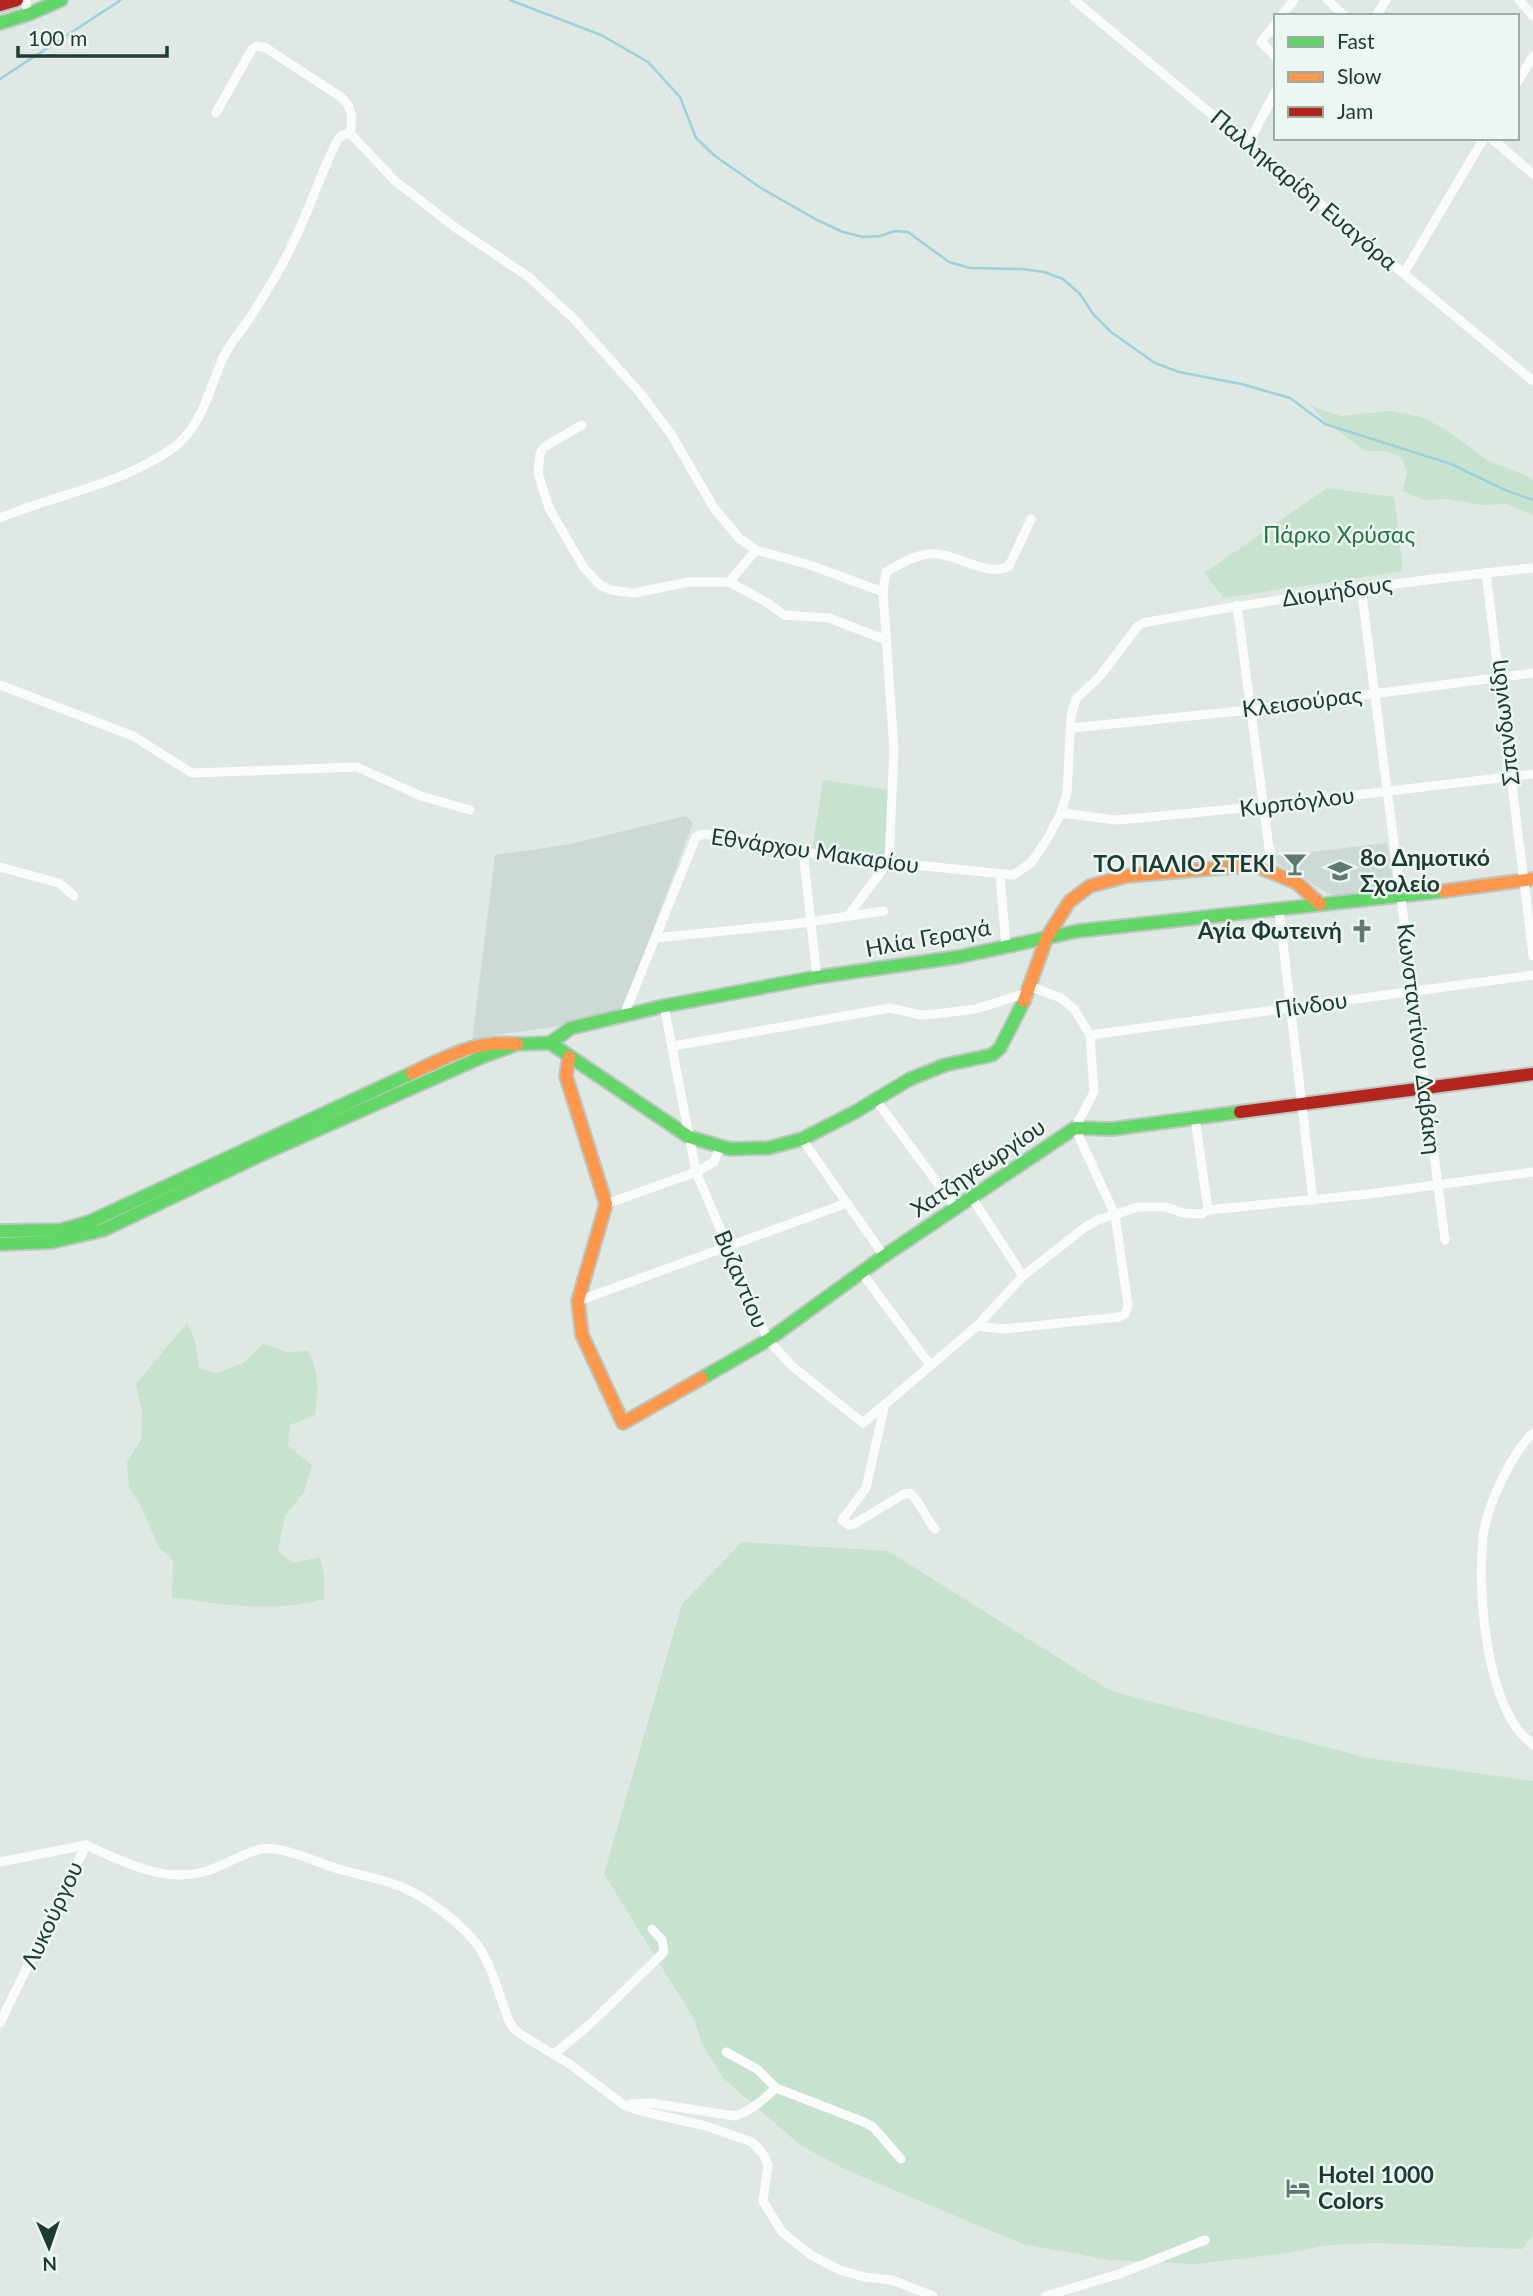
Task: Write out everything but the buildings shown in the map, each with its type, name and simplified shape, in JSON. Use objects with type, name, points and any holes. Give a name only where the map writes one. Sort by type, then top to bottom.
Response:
[{"type":"street","points":[[0,5],[16,0]]},
{"type":"street","points":[[25,0],[30,14]]},
{"type":"street","points":[[0,23],[30,14],[61,0]]},
{"type":"street","name":"Παλληκαρίδη Ευαγόρα","points":[[1074,0],[1533,381]]},
{"type":"street","points":[[1283,14],[1294,0]]},
{"type":"street","points":[[1327,0],[1343,14]]},
{"type":"street","points":[[1519,0],[1533,16]]},
{"type":"street","points":[[1274,26],[1261,42],[1274,55]]},
{"type":"street","points":[[216,113],[252,49],[257,46],[265,48],[341,97],[350,106],[350,133]]},
{"type":"street","points":[[1519,80],[1533,56]]},
{"type":"street","points":[[1248,144],[1274,94]]},
{"type":"street","points":[[0,518],[25,507],[117,478],[172,449],[188,435],[202,410],[225,354],[291,249],[338,139],[350,133]]},
{"type":"street","points":[[350,133],[394,180],[456,228],[530,278],[574,319],[618,367],[671,433],[714,508],[730,528],[756,550],[883,592]]},
{"type":"street","points":[[1404,273],[1483,140]]},
{"type":"street","points":[[1493,140],[1533,174]]},
{"type":"street","points":[[582,425],[544,447],[540,454],[538,473],[549,508],[591,577],[611,590],[622,593],[689,582],[729,582],[784,615],[829,618],[886,640]]},
{"type":"street","points":[[848,916],[889,861],[894,750],[883,592],[886,572],[903,562],[929,553],[1001,570],[1009,566],[1031,519]]},
{"type":"street","points":[[729,582],[756,550]]},
{"type":"street","name":"Διομήδους","points":[[1071,728],[1076,699],[1100,676],[1143,623],[1237,605],[1361,587],[1532,568]]},
{"type":"street","name":"Σπανδωνίδη","points":[[1486,572],[1510,776],[1528,879],[1533,956]]},
{"type":"street","name":"Κωνσταντίνου Δαβάκη","points":[[1361,587],[1445,1240]]},
{"type":"street","points":[[1237,605],[1271,863],[1269,869]]},
{"type":"street","name":"Κλεισούρας","points":[[1071,728],[1250,710],[1533,673]]},
{"type":"street","points":[[0,685],[133,736],[192,773],[357,767],[421,796],[470,810]]},
{"type":"street","points":[[1006,946],[1000,875],[1013,875],[1031,863],[1061,813],[1069,777],[1071,728]]},
{"type":"street","name":"Κυρπόγλου","points":[[1061,813],[1116,820],[1264,806],[1533,774]]},
{"type":"street","name":"Εθνάρχου Μακαρίου","points":[[624,1015],[696,837],[703,834],[750,840],[827,856],[1000,875]]},
{"type":"street","points":[[803,851],[817,977]]},
{"type":"street","points":[[0,1231],[61,1230],[89,1222],[469,1048],[494,1042],[550,1043],[689,1137],[720,1147],[755,1149],[802,1139],[855,1112],[910,1079],[945,1065],[992,1055],[1000,1048],[1009,1035],[1047,937],[1069,902],[1090,886],[1127,876],[1254,864],[1297,883],[1320,904]]},
{"type":"street","points":[[0,867],[59,883],[74,896]]},
{"type":"street","name":"Ηλία Γεραγά","points":[[550,1043],[571,1028],[664,1006],[817,977],[958,957],[1078,931],[1401,896],[1528,879]]},
{"type":"street","points":[[1279,909],[1313,1200]]},
{"type":"street","points":[[655,938],[811,922],[884,911]]},
{"type":"street","name":"Πίνδου","points":[[1090,1035],[1533,975]]},
{"type":"street","points":[[673,1046],[890,1008],[921,1015],[976,1009],[1028,989],[1061,998],[1068,1003],[1090,1035],[1094,1093],[1075,1128],[1115,1215],[1128,1305],[1125,1314],[1119,1317],[1003,1329],[977,1326]]},
{"type":"street","name":"Βυζαντίου","points":[[664,1006],[696,1172],[768,1340],[792,1366],[863,1423],[885,1404]]},
{"type":"street","points":[[0,1244],[50,1243],[76,1239],[103,1230],[267,1153],[517,1044]]},
{"type":"street","points":[[569,1057],[565,1067],[566,1076],[606,1204],[578,1301]]},
{"type":"street","name":"Χατζηγεωργίου","points":[[578,1301],[582,1335],[623,1423],[768,1340],[884,1256],[1075,1128],[1111,1129],[1533,1074]]},
{"type":"street","points":[[875,1099],[956,1208]]},
{"type":"street","points":[[1195,1118],[1208,1210]]},
{"type":"street","points":[[802,1139],[884,1256]]},
{"type":"street","points":[[606,1204],[696,1172],[714,1162],[720,1147]]},
{"type":"street","points":[[935,1530],[925,1518],[918,1500],[910,1493],[854,1524],[849,1525],[842,1520],[866,1488],[885,1404],[977,1326],[1023,1276],[1084,1228],[1115,1215],[1148,1206],[1202,1214],[1208,1210],[1437,1186],[1533,1172]]},
{"type":"street","points":[[972,1198],[1023,1276]]},
{"type":"street","points":[[578,1301],[847,1203]]},
{"type":"street","points":[[862,1273],[930,1365]]},
{"type":"street","points":[[1533,1433],[1523,1442],[1507,1469],[1490,1509],[1483,1536],[1486,1634],[1493,1675],[1518,1730],[1533,1745]]},
{"type":"street","points":[[0,1862],[86,1845],[150,1871],[178,1876],[208,1871],[262,1849],[276,1850],[407,1889],[446,1915],[469,1935],[482,1951],[513,2028],[624,2105],[705,2126],[752,2142],[764,2155],[768,2165],[763,2201],[782,2232],[811,2255],[840,2270],[864,2277],[892,2280],[933,2296]]},
{"type":"street","name":"Λυκούργου","points":[[0,2023],[86,1845]]},
{"type":"street","points":[[554,2054],[588,2026],[664,1952],[662,1940],[652,1929]]},
{"type":"street","points":[[726,2052],[757,2069],[776,2088],[873,2127],[901,2159]]},
{"type":"street","points":[[624,2105],[651,2103],[735,2116],[754,2106],[776,2088]]},
{"type":"street","points":[[1046,2296],[1119,2274],[1205,2240]]},
{"type":"shaded area","points":[[686,816],[693,823],[623,1010],[553,1027],[472,1041],[495,855],[565,845]]},
{"type":"shaded area","name":"8ο Δημοτικό Σχολείο","points":[[1387,843],[1395,893],[1341,900],[1279,865],[1274,859],[1276,856]]},
{"type":"green space","points":[[1311,406],[1341,416],[1390,411],[1421,417],[1445,429],[1490,462],[1523,474],[1533,481],[1533,515],[1507,504],[1482,505],[1449,499],[1424,500],[1403,491],[1407,472],[1401,457],[1386,451],[1365,451],[1324,421]]},
{"type":"green space","name":"Πάρκο Χρύσας","points":[[1327,488],[1394,497],[1403,571],[1224,598],[1204,573]]},
{"type":"green space","points":[[823,780],[889,790],[886,856],[812,850]]},
{"type":"green space","points":[[187,1323],[195,1341],[199,1368],[217,1373],[243,1363],[263,1344],[287,1352],[308,1351],[315,1367],[317,1382],[315,1415],[290,1425],[288,1446],[312,1465],[304,1492],[285,1516],[278,1551],[294,1563],[320,1557],[324,1575],[324,1599],[267,1607],[172,1597],[173,1560],[158,1546],[141,1506],[129,1488],[127,1462],[141,1440],[142,1411],[136,1384]]},
{"type":"green space","points":[[742,1542],[888,1551],[1111,1691],[1368,1758],[1533,1781],[1533,2236],[1522,2249],[1375,2243],[1329,2245],[1194,2264],[1110,2260],[1023,2244],[846,2170],[800,2145],[722,2077],[702,2043],[694,2019],[604,1874],[682,1604]]},
{"type":"waterway","points":[[0,79],[121,0]]},
{"type":"waterway","points":[[510,0],[601,35],[648,62],[680,97],[696,138],[715,156],[761,188],[817,220],[843,232],[863,237],[880,236],[895,231],[908,232],[949,262],[970,268],[1022,269],[1044,272],[1063,279],[1080,294],[1093,314],[1111,332],[1155,363],[1179,372],[1241,384],[1290,398],[1325,424],[1451,464],[1533,500]]},
{"type":"traffic: fast","points":[[0,23],[61,0]]},
{"type":"traffic: fast","points":[[550,1043],[571,1028],[664,1006],[817,977],[958,957],[1078,931],[1444,891]]},
{"type":"traffic: fast","points":[[550,1043],[689,1137],[730,1149],[768,1148],[802,1139],[855,1112],[910,1079],[945,1065],[992,1055],[1000,1048],[1024,1001]]},
{"type":"traffic: fast","points":[[0,1244],[52,1242],[103,1230],[267,1152],[482,1057],[517,1044],[550,1043]]},
{"type":"traffic: fast","points":[[0,1231],[61,1230],[89,1222],[412,1073]]},
{"type":"traffic: fast","points":[[702,1378],[768,1340],[884,1256],[1075,1128],[1112,1129],[1240,1112]]},
{"type":"traffic: slow","points":[[1024,1001],[1047,937],[1069,902],[1090,886],[1127,876],[1254,865],[1297,883],[1320,904]]},
{"type":"traffic: slow","points":[[1444,891],[1533,879]]},
{"type":"traffic: slow","points":[[412,1073],[474,1047],[501,1043],[517,1044]]},
{"type":"traffic: slow","points":[[569,1057],[566,1076],[606,1204],[578,1301],[582,1335],[623,1423],[702,1378]]},
{"type":"traffic: jam","points":[[0,5],[17,0]]},
{"type":"traffic: jam","points":[[1240,1112],[1533,1074]]},
{"type":"place","name":"ΤΟ ΠΑΛΙΟ ΣΤΕΚΙ","points":[[1295,864]]},
{"type":"place","name":"8ο Δημοτικό Σχολείο","points":[[1340,871]]},
{"type":"place","name":"Αγία Φωτεινή","points":[[1362,931]]},
{"type":"place","name":"Hotel 1000 Colors","points":[[1298,2188]]}]
